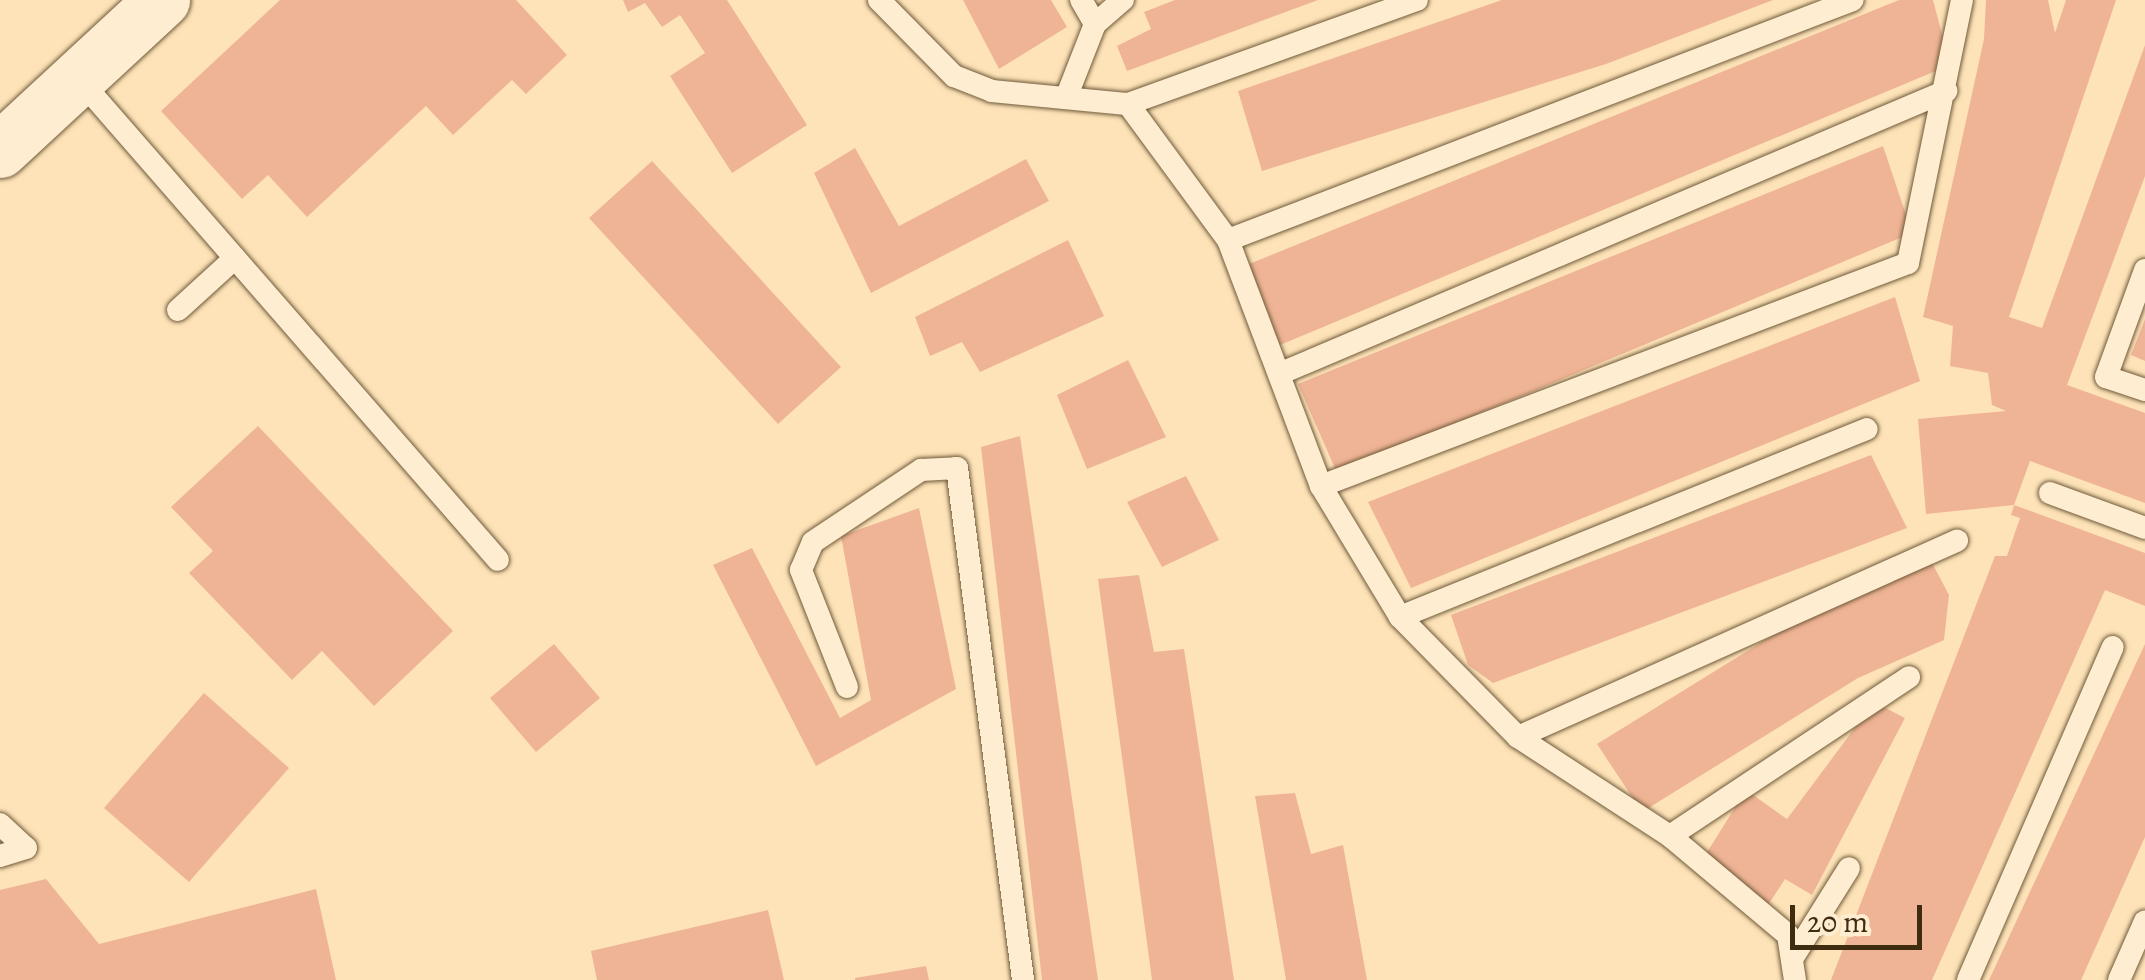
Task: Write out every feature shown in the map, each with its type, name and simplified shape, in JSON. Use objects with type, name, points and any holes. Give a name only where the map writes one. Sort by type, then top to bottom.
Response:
[{"type":"street","points":[[0,150],[162,0]]},
{"type":"lane","points":[[880,0],[954,76],[992,92],[1128,104],[1417,0]]},
{"type":"lane","points":[[1081,0],[1095,24]]},
{"type":"lane","points":[[1066,98],[1095,24],[1123,0]]},
{"type":"lane","points":[[1228,240],[1852,0]]},
{"type":"lane","points":[[1321,486],[1908,264],[1962,0]]},
{"type":"lane","points":[[78,78],[498,560]]},
{"type":"lane","points":[[1279,374],[1946,91]]},
{"type":"lane","points":[[1128,104],[1228,240],[1321,486],[1400,617],[1518,738],[1670,836],[1788,936],[1793,970]]},
{"type":"lane","points":[[178,310],[235,258]]},
{"type":"lane","points":[[2145,270],[2106,376],[2145,390]]},
{"type":"lane","points":[[1400,617],[1868,429]]},
{"type":"lane","points":[[847,687],[802,570],[812,542],[921,470],[958,468],[1022,980]]},
{"type":"lane","points":[[2050,492],[2145,528]]},
{"type":"lane","points":[[1518,738],[1958,541]]},
{"type":"lane","points":[[1968,980],[2112,647]]},
{"type":"lane","points":[[1670,836],[1909,677]]},
{"type":"lane","points":[[0,824],[26,848],[0,856]]},
{"type":"lane","points":[[1793,970],[1848,868]]},
{"type":"lane","points":[[2119,980],[2145,921]]},
{"type":"building","points":[[280,0],[516,0],[567,55],[526,94],[512,80],[453,135],[426,106],[307,217],[268,175],[242,199],[161,111]]},
{"type":"building","points":[[623,0],[727,0],[807,125],[732,173],[670,76],[705,53],[680,15],[662,27],[645,3],[628,12]]},
{"type":"building","points":[[963,0],[1051,0],[1067,27],[999,69]]},
{"type":"building","points":[[1175,0],[1318,0],[1127,71],[1117,46],[1151,29],[1144,12]]},
{"type":"building","points":[[1502,0],[1773,0],[1606,64],[1262,171],[1238,91]]},
{"type":"building","points":[[1899,0],[1933,0],[1950,65],[1280,345],[1249,264]]},
{"type":"building","points":[[1986,0],[2048,0],[2055,33],[2066,0],[2116,0],[2009,317],[2042,328],[2145,45],[2145,176],[2067,385],[2145,413],[2145,503],[2030,461],[2014,505],[1926,514],[1918,419],[2006,411],[1992,405],[1988,373],[1950,366],[1953,326],[1923,317],[1984,39]]},
{"type":"building","points":[[1883,146],[1912,233],[1337,473],[1298,384]]},
{"type":"building","points":[[855,148],[899,226],[1026,159],[1049,201],[871,293],[814,173]]},
{"type":"building","points":[[652,161],[841,367],[778,424],[589,218]]},
{"type":"building","points":[[1068,240],[1104,316],[980,372],[962,342],[930,356],[915,317]]},
{"type":"building","points":[[1895,297],[1920,381],[1411,588],[1368,502]]},
{"type":"building","points":[[2145,319],[2145,361],[2131,355]]},
{"type":"building","points":[[1128,360],[1166,437],[1087,469],[1057,395]]},
{"type":"building","points":[[258,426],[453,631],[374,706],[322,651],[292,680],[189,573],[213,551],[171,507]]},
{"type":"building","points":[[1020,436],[1098,980],[1042,980],[981,447]]},
{"type":"building","points":[[1871,455],[1907,528],[1493,683],[1468,665],[1451,615]]},
{"type":"building","points":[[1186,476],[1219,540],[1162,567],[1127,502]]},
{"type":"building","points":[[2014,505],[2145,553],[2145,606],[2105,590],[1932,980],[1831,980],[1995,556],[2007,556],[2020,518],[2011,515]]},
{"type":"building","points":[[919,508],[956,689],[816,766],[713,565],[752,548],[840,718],[871,700],[841,536]]},
{"type":"building","points":[[1930,559],[1949,595],[1944,640],[1858,678],[1642,812],[1597,744],[1807,614]]},
{"type":"building","points":[[1139,575],[1154,652],[1184,649],[1234,980],[1152,980],[1098,579]]},
{"type":"building","points":[[554,644],[600,698],[536,752],[490,698]]},
{"type":"building","points":[[2145,644],[2145,837],[2081,980],[1989,980]]},
{"type":"building","points":[[204,693],[289,768],[189,882],[104,808]]},
{"type":"building","points":[[1874,702],[1905,718],[1812,895],[1785,879],[1768,905],[1701,862],[1746,790],[1787,819]]},
{"type":"building","points":[[1295,793],[1311,854],[1343,845],[1367,980],[1286,980],[1255,796]]},
{"type":"building","points":[[46,879],[99,944],[316,889],[336,980],[0,980],[0,890]]},
{"type":"building","points":[[768,910],[784,980],[597,980],[591,951]]},
{"type":"building","points":[[926,966],[929,980],[855,980],[855,978]]}]
